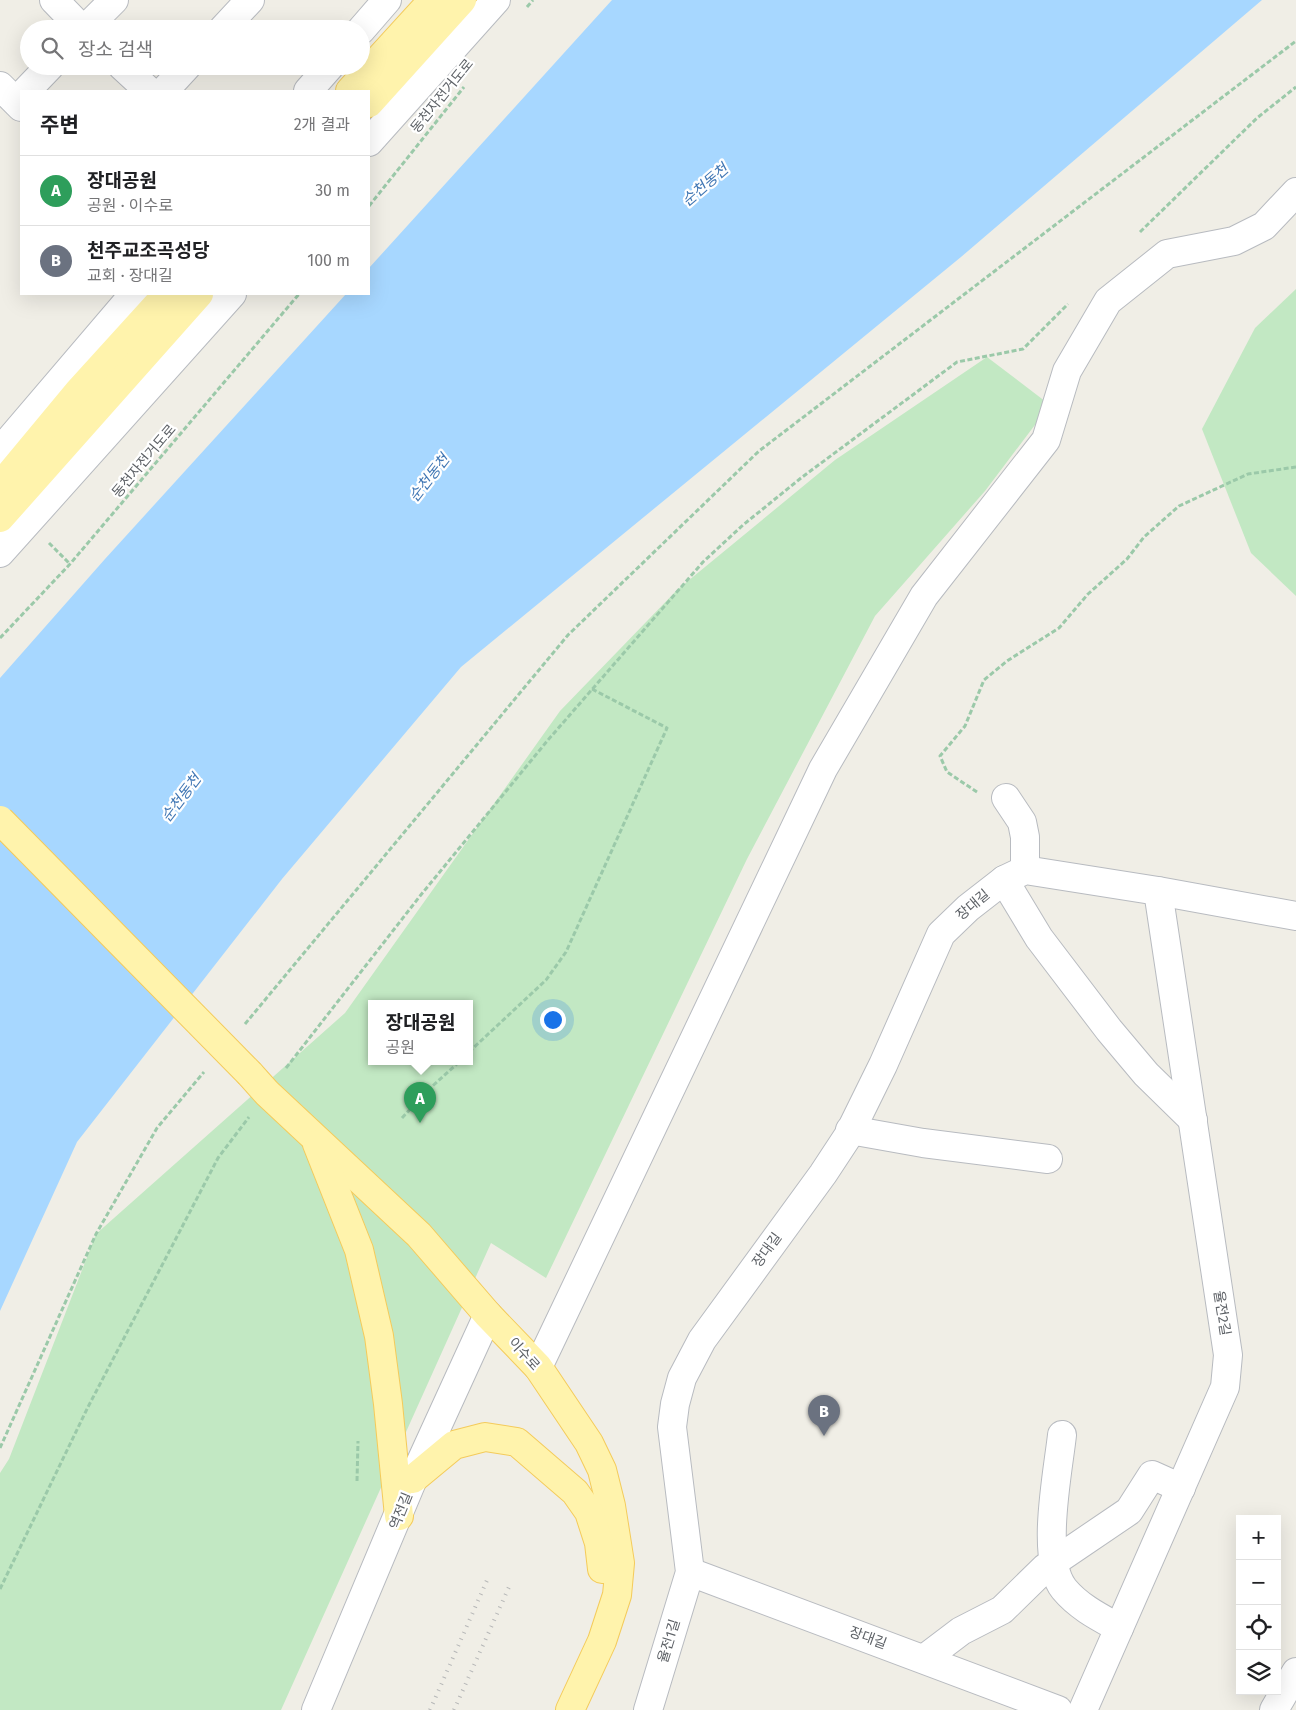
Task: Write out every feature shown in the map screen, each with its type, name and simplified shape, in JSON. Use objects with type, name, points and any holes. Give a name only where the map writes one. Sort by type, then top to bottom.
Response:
[{"type":"main road","points":[[370,69],[433,0]]},
{"type":"main road","points":[[370,102],[462,0]]},
{"type":"main road","points":[[351,90],[365,75]]},
{"type":"main road","points":[[0,486],[78,392],[166,295]]},
{"type":"main road","points":[[0,518],[197,295]]},
{"type":"main road","name":"이수로","points":[[0,820],[258,1083],[419,1235],[488,1314],[538,1367],[589,1443],[602,1470],[611,1506],[620,1563],[617,1595],[602,1641],[570,1710]]},
{"type":"main road","points":[[314,1135],[359,1250],[376,1327],[388,1404],[399,1516]]},
{"type":"main road","points":[[414,1479],[454,1445],[485,1437],[517,1442],[575,1492],[589,1512],[599,1543],[603,1574],[602,1641]]},
{"type":"street","points":[[54,0],[75,20]]},
{"type":"street","points":[[93,20],[114,0]]},
{"type":"street","points":[[231,20],[250,0]]},
{"type":"street","points":[[370,20],[387,0]]},
{"type":"street","points":[[370,141],[496,0]]},
{"type":"street","points":[[24,90],[40,75]]},
{"type":"street","points":[[132,75],[148,90]]},
{"type":"street","points":[[165,90],[179,75]]},
{"type":"street","points":[[309,90],[322,75]]},
{"type":"street","points":[[538,1367],[824,769],[924,596],[1046,440],[1067,371],[1108,301],[1167,254],[1234,241],[1264,226],[1296,192]]},
{"type":"street","points":[[0,451],[133,295]]},
{"type":"street","points":[[0,552],[231,295]]},
{"type":"street","points":[[1006,798],[1022,822],[1025,837],[1014,875],[1039,938],[1109,1030],[1146,1074],[1193,1120]]},
{"type":"street","points":[[1014,875],[1158,891],[1296,916]]},
{"type":"street","name":"장대길","points":[[1014,875],[968,908],[941,934],[883,1065],[850,1130],[823,1174],[702,1340],[682,1378],[675,1404],[672,1427],[690,1572],[1058,1710]]},
{"type":"street","name":"율전2길","points":[[1083,1710],[1225,1387],[1228,1355],[1158,891]]},
{"type":"street","points":[[850,1130],[923,1143],[1048,1159]]},
{"type":"street","name":"역전길","points":[[316,1710],[414,1479],[488,1314]]},
{"type":"street","points":[[1062,1435],[1050,1536],[1053,1563],[1062,1587],[1075,1600],[1089,1612],[1119,1628]]},
{"type":"street","points":[[924,1659],[961,1631],[1002,1610],[1045,1568],[1129,1511],[1152,1476],[1181,1488]]},
{"type":"street","name":"율전1길","points":[[648,1710],[690,1572]]},
{"type":"street","points":[[1274,1710],[1296,1672]]},
{"type":"path","points":[[527,8],[533,0]]},
{"type":"path","points":[[239,1031],[568,635],[759,451],[1296,41]]},
{"type":"path","name":"동천자전거도로","points":[[370,205],[466,84]]},
{"type":"path","points":[[1136,236],[1257,118],[1296,87]]},
{"type":"path","name":"동천자전거도로","points":[[0,638],[70,564],[298,295]]},
{"type":"path","points":[[0,1589],[88,1407],[258,1083],[420,896],[548,740],[703,562],[743,525],[801,478],[957,362],[1023,349],[1072,300]]},
{"type":"path","points":[[1006,798],[976,792],[947,772],[940,756],[965,726],[984,680],[1007,661],[1059,628],[1088,594],[1128,559],[1144,537],[1179,506],[1248,474],[1296,466]]},
{"type":"path","points":[[473,1048],[546,980],[566,952],[667,728],[592,689]]},
{"type":"path","points":[[402,1118],[455,1065]]},
{"type":"path","points":[[0,1448],[96,1234],[157,1128],[208,1068]]},
{"type":"green space","points":[[1296,289],[1296,596],[1251,553],[1202,429],[1255,328]]},
{"type":"green space","points":[[987,357],[1050,405],[985,491],[875,616],[747,859],[546,1278],[491,1243],[281,1710],[0,1710],[0,1473],[9,1459],[96,1234],[345,1013],[560,711],[677,590],[835,460]]},
{"type":"water","name":"순천동천","points":[[612,0],[1262,0],[961,257],[461,667],[282,879],[77,1142],[0,1311],[0,678],[105,559],[345,295],[370,295],[370,267]]},
{"type":"railway","points":[[430,1710],[488,1578]]},
{"type":"railway","points":[[454,1710],[509,1587]]},
{"type":"place","name":"장대공원","points":[[420,1123]]},
{"type":"place","name":"천주교조곡성당","points":[[824,1436]]}]
